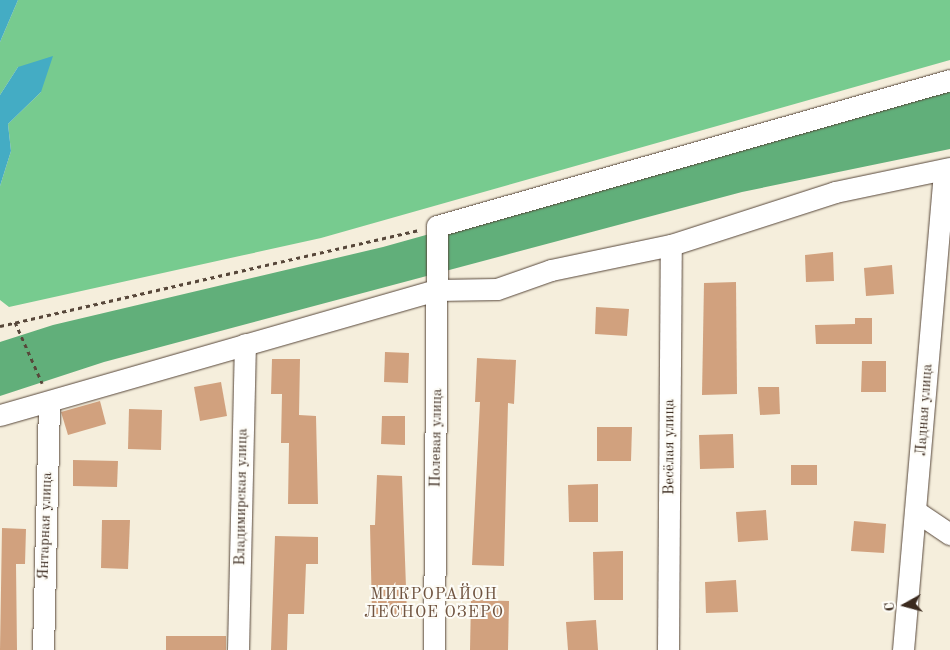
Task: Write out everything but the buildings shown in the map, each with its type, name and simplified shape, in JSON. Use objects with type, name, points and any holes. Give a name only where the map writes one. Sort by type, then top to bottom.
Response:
[{"type":"street","points":[[436,226],[950,80]]},
{"type":"street","points":[[0,415],[437,290],[497,289],[551,270],[671,245],[836,192],[947,169]]},
{"type":"street","name":"Ладная улица","points":[[903,650],[947,169]]},
{"type":"street","name":"Полевая улица","points":[[434,650],[436,226]]},
{"type":"street","name":"Весёлая улица","points":[[668,650],[671,245]]},
{"type":"street","name":"Владимирская улица","points":[[238,650],[245,344]]},
{"type":"street","name":"Янтарная улица","points":[[42,650],[49,402]]},
{"type":"street","points":[[917,512],[950,534]]},
{"type":"path","points":[[0,326],[436,226]]},
{"type":"path","points":[[15,322],[49,402]]},
{"type":"green space","points":[[18,0],[950,0],[950,60],[321,238],[9,307],[0,300],[0,186],[11,151],[8,124],[41,92],[18,67],[0,95],[0,42]]},
{"type":"green space","points":[[950,89],[950,149],[742,192],[104,362],[0,396],[0,342],[53,325],[383,247]]},
{"type":"water","points":[[0,0],[18,0],[0,42]]},
{"type":"water","points":[[53,56],[41,92],[8,124],[11,151],[0,186],[0,95],[18,67]]},
{"type":"district","name":"МИКРОРАЙОН ЛЕСНОЕ ОЗЕРО","points":[[434,604]]}]
